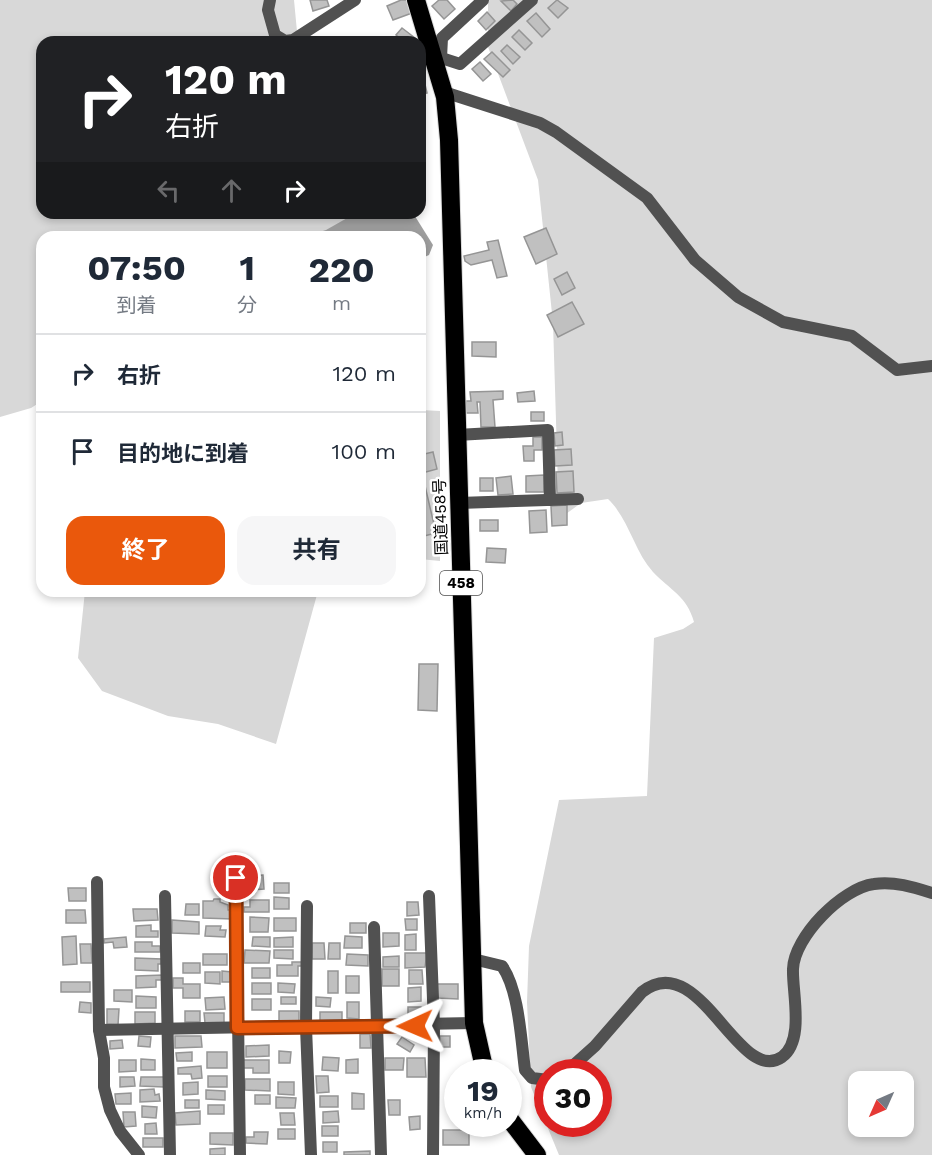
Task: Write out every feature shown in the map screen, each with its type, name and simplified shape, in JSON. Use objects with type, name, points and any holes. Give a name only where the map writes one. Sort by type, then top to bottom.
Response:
[{"type":"highway","name":"国道458号","points":[[416,0],[437,56],[444,92],[448,140],[474,1023],[482,1059]]},
{"type":"highway","points":[[522,1135],[537,1155]]},
{"type":"street","points":[[270,0],[268,10],[277,36]]},
{"type":"street","points":[[483,0],[442,38],[437,56],[460,64],[532,0]]},
{"type":"street","points":[[299,36],[348,1]]},
{"type":"street","points":[[444,92],[540,123],[556,132],[647,198],[695,260],[713,278],[738,297],[770,316],[783,322],[852,336],[897,370],[932,366]]},
{"type":"street","points":[[457,435],[548,430],[550,500]]},
{"type":"street","points":[[459,502],[578,499]]},
{"type":"street","points":[[236,878],[240,1155]]},
{"type":"street","points":[[97,882],[99,1030],[104,1058],[104,1087],[110,1110],[120,1131],[139,1155]]},
{"type":"street","points":[[582,1059],[596,1047],[642,992],[650,985],[662,981],[685,988],[752,1055],[767,1059],[782,1057],[789,1049],[796,1014],[793,969],[796,952],[818,921],[856,890],[871,884],[890,883],[932,893]]},
{"type":"street","points":[[165,896],[170,1155]]},
{"type":"street","points":[[429,896],[434,1025],[433,1155]]},
{"type":"street","points":[[307,906],[306,1027],[311,1155]]},
{"type":"street","points":[[374,927],[381,1155]]},
{"type":"street","points":[[472,959],[502,966],[507,974],[513,992],[525,1071],[534,1078]]},
{"type":"street","points":[[99,1030],[474,1023]]},
{"type":"shaded area","points":[[0,0],[294,0],[297,36],[36,36],[36,219],[372,219],[371,231],[36,231],[36,405],[0,417]]},
{"type":"shaded area","points":[[488,0],[932,0],[932,1155],[559,1155],[552,1137],[612,1137],[612,1059],[534,1059],[534,1094],[531,1087],[527,1002],[529,946],[559,800],[647,796],[654,638],[683,629],[694,622],[687,606],[646,564],[621,516],[608,499],[581,503],[559,519],[553,323],[538,180],[488,47]]},
{"type":"shaded area","points":[[345,219],[417,219],[424,231],[323,231]]},
{"type":"shaded area","points":[[426,234],[433,245],[429,255],[426,256]]},
{"type":"shaded area","points":[[426,410],[440,411],[440,561],[426,560]]},
{"type":"shaded area","points":[[84,597],[316,597],[276,744],[218,724],[168,716],[102,691],[78,658]]},
{"type":"building","points":[[310,0],[327,0],[329,6],[313,11]]},
{"type":"building","points":[[407,0],[412,13],[393,20],[387,6]]},
{"type":"building","points":[[439,0],[447,0],[455,9],[444,19],[432,6]]},
{"type":"building","points":[[513,0],[517,4],[511,11],[501,1]]},
{"type":"building","points":[[557,0],[568,8],[558,18],[548,8]]},
{"type":"building","points":[[487,12],[495,21],[486,30],[478,21]]},
{"type":"building","points":[[536,13],[550,29],[542,37],[527,21]]},
{"type":"building","points":[[402,28],[412,36],[397,36]]},
{"type":"building","points":[[519,30],[532,43],[525,50],[512,37]]},
{"type":"building","points":[[507,45],[520,57],[513,64],[501,51]]},
{"type":"building","points":[[492,52],[510,70],[503,77],[484,59]]},
{"type":"building","points":[[480,62],[491,74],[483,81],[472,69]]},
{"type":"building","points":[[546,228],[557,254],[536,264],[524,237]]},
{"type":"building","points":[[498,240],[507,276],[497,278],[492,260],[471,265],[465,261],[464,256],[489,250],[487,242]]},
{"type":"building","points":[[567,272],[575,288],[562,295],[554,279]]},
{"type":"building","points":[[572,302],[584,324],[558,337],[547,315]]},
{"type":"building","points":[[472,342],[496,342],[496,357],[472,356]]},
{"type":"building","points":[[503,391],[503,399],[493,400],[495,427],[481,427],[480,402],[477,402],[478,413],[466,413],[466,401],[471,401],[470,392]]},
{"type":"building","points":[[534,391],[535,401],[518,402],[517,393]]},
{"type":"building","points":[[531,412],[544,412],[544,421],[531,421]]},
{"type":"building","points":[[562,432],[563,445],[555,446],[554,433]]},
{"type":"building","points":[[533,437],[542,437],[542,450],[534,450],[534,461],[524,461],[523,446],[533,446]]},
{"type":"building","points":[[571,449],[572,465],[555,466],[554,450]]},
{"type":"building","points":[[433,452],[437,469],[426,472],[426,454]]},
{"type":"building","points":[[573,471],[574,492],[557,493],[556,472]]},
{"type":"building","points":[[544,475],[544,492],[526,492],[526,476]]},
{"type":"building","points":[[511,476],[513,494],[498,495],[496,478]]},
{"type":"building","points":[[480,478],[493,478],[493,491],[480,491]]},
{"type":"building","points":[[426,490],[436,533],[426,536]]},
{"type":"building","points":[[567,505],[567,525],[552,526],[551,506]]},
{"type":"building","points":[[546,510],[547,532],[530,533],[529,511]]},
{"type":"building","points":[[480,520],[498,520],[498,531],[480,531]]},
{"type":"building","points":[[487,548],[506,549],[505,563],[486,562]]},
{"type":"building","points":[[419,664],[438,664],[437,711],[418,710]]},
{"type":"building","points":[[263,875],[264,889],[248,890],[247,876]]},
{"type":"building","points":[[274,883],[289,883],[289,893],[274,893]]},
{"type":"building","points":[[68,888],[86,888],[86,901],[69,901]]},
{"type":"building","points":[[274,897],[289,898],[289,909],[274,909]]},
{"type":"building","points":[[220,899],[220,902],[228,905],[228,910],[232,910],[232,919],[203,918],[203,901]]},
{"type":"building","points":[[250,900],[269,900],[269,912],[244,912],[244,907],[250,907]]},
{"type":"building","points":[[407,902],[418,902],[419,915],[407,916]]},
{"type":"building","points":[[186,904],[199,904],[199,915],[185,915]]},
{"type":"building","points":[[133,909],[157,909],[158,920],[134,921]]},
{"type":"building","points":[[66,910],[85,910],[86,923],[66,923]]},
{"type":"building","points":[[250,917],[269,918],[268,932],[250,932]]},
{"type":"building","points":[[274,918],[296,918],[296,931],[274,931]]},
{"type":"building","points":[[405,919],[417,919],[417,930],[406,930]]},
{"type":"building","points":[[172,920],[199,922],[199,934],[172,933]]},
{"type":"building","points":[[350,923],[366,923],[366,933],[350,933]]},
{"type":"building","points":[[151,925],[151,931],[158,931],[158,937],[136,937],[136,926]]},
{"type":"building","points":[[206,926],[221,926],[220,930],[226,930],[225,937],[205,936]]},
{"type":"building","points":[[383,933],[399,933],[399,946],[383,947]]},
{"type":"building","points":[[416,934],[416,950],[405,950],[405,935]]},
{"type":"building","points":[[76,936],[77,964],[63,965],[62,937]]},
{"type":"building","points":[[345,936],[362,937],[362,948],[344,948]]},
{"type":"building","points":[[126,937],[127,947],[114,948],[113,942],[104,943],[104,939]]},
{"type":"building","points":[[253,937],[270,937],[270,947],[252,946]]},
{"type":"building","points":[[293,937],[293,947],[274,947],[274,938]]},
{"type":"building","points":[[135,942],[152,942],[152,946],[160,946],[160,952],[135,952]]},
{"type":"building","points":[[312,943],[324,943],[325,959],[312,959]]},
{"type":"building","points":[[329,943],[340,943],[340,959],[328,959]]},
{"type":"building","points":[[80,944],[91,944],[92,963],[81,963]]},
{"type":"building","points":[[245,950],[270,951],[269,963],[244,963]]},
{"type":"building","points":[[274,950],[293,950],[293,959],[274,958]]},
{"type":"building","points":[[405,953],[427,953],[425,967],[405,968]]},
{"type":"building","points":[[203,954],[227,954],[227,965],[203,965]]},
{"type":"building","points":[[347,954],[368,955],[368,966],[346,965]]},
{"type":"building","points":[[399,956],[399,967],[383,967],[383,957]]},
{"type":"building","points":[[135,958],[162,959],[161,964],[158,964],[158,971],[135,970]]},
{"type":"building","points":[[292,962],[302,962],[302,966],[298,966],[298,976],[277,976],[277,965],[292,965]]},
{"type":"building","points":[[183,963],[200,963],[200,973],[183,973]]},
{"type":"building","points":[[252,968],[270,968],[270,978],[252,978]]},
{"type":"building","points":[[382,969],[399,969],[399,986],[382,986]]},
{"type":"building","points":[[409,970],[422,970],[423,984],[409,984]]},
{"type":"building","points":[[222,971],[232,972],[231,982],[222,982]]},
{"type":"building","points":[[328,971],[338,971],[338,993],[328,993]]},
{"type":"building","points":[[205,972],[220,972],[220,984],[205,983]]},
{"type":"building","points":[[163,975],[163,980],[156,980],[156,987],[136,988],[136,976]]},
{"type":"building","points":[[346,976],[359,976],[359,993],[346,993]]},
{"type":"building","points":[[173,978],[183,978],[183,984],[200,984],[200,998],[183,998],[183,988],[173,988]]},
{"type":"building","points":[[61,982],[90,982],[90,992],[61,992]]},
{"type":"building","points":[[252,983],[271,983],[271,994],[252,994]]},
{"type":"building","points":[[278,983],[295,984],[294,993],[278,992]]},
{"type":"building","points":[[437,984],[458,984],[458,999],[437,998]]},
{"type":"building","points":[[421,987],[421,1001],[408,1002],[408,988]]},
{"type":"building","points":[[114,990],[132,990],[132,1002],[114,1001]]},
{"type":"building","points":[[136,996],[156,997],[156,1008],[136,1008]]},
{"type":"building","points":[[224,997],[225,1009],[206,1010],[205,998]]},
{"type":"building","points":[[281,997],[296,997],[296,1004],[281,1004]]},
{"type":"building","points":[[316,997],[331,998],[330,1007],[316,1006]]},
{"type":"building","points":[[252,999],[271,999],[271,1010],[252,1010]]},
{"type":"building","points":[[80,1002],[91,1003],[91,1013],[79,1012]]},
{"type":"building","points":[[347,1002],[359,1002],[359,1019],[347,1018]]},
{"type":"building","points":[[408,1007],[421,1007],[422,1020],[408,1021]]},
{"type":"building","points":[[107,1009],[119,1009],[118,1025],[107,1024]]},
{"type":"building","points":[[185,1011],[200,1011],[200,1022],[185,1022]]},
{"type":"building","points":[[279,1011],[299,1011],[299,1022],[279,1022]]},
{"type":"building","points":[[135,1012],[155,1012],[155,1023],[135,1024]]},
{"type":"building","points":[[320,1012],[342,1012],[342,1022],[320,1022]]},
{"type":"building","points":[[204,1013],[224,1013],[224,1023],[205,1023]]},
{"type":"building","points":[[360,1034],[370,1034],[371,1048],[360,1048]]},
{"type":"building","points":[[139,1036],[151,1037],[150,1047],[138,1046]]},
{"type":"building","points":[[175,1036],[201,1036],[202,1047],[175,1048]]},
{"type":"building","points":[[440,1036],[450,1036],[450,1047],[440,1047]]},
{"type":"building","points":[[402,1037],[414,1045],[410,1052],[397,1044]]},
{"type":"building","points":[[122,1040],[123,1048],[110,1049],[110,1041]]},
{"type":"building","points":[[269,1045],[269,1056],[246,1057],[246,1046]]},
{"type":"building","points":[[279,1051],[291,1052],[290,1063],[279,1063]]},
{"type":"building","points":[[192,1052],[192,1061],[177,1061],[176,1053]]},
{"type":"building","points":[[207,1052],[227,1052],[227,1068],[207,1068]]},
{"type":"building","points":[[323,1057],[339,1058],[338,1071],[322,1070]]},
{"type":"building","points":[[385,1058],[404,1058],[403,1070],[385,1070]]},
{"type":"building","points":[[407,1058],[425,1058],[426,1077],[407,1077]]},
{"type":"building","points":[[141,1059],[155,1060],[155,1070],[141,1070]]},
{"type":"building","points":[[358,1059],[358,1073],[346,1073],[346,1060]]},
{"type":"building","points":[[119,1060],[136,1060],[136,1071],[119,1072]]},
{"type":"building","points":[[243,1060],[269,1060],[269,1073],[253,1073],[253,1068],[243,1068]]},
{"type":"building","points":[[201,1066],[202,1078],[192,1079],[191,1074],[178,1074],[178,1068]]},
{"type":"building","points":[[208,1076],[227,1076],[227,1087],[208,1087]]},
{"type":"building","points":[[316,1076],[328,1076],[329,1092],[317,1093]]},
{"type":"building","points":[[120,1077],[134,1077],[135,1086],[120,1087]]},
{"type":"building","points":[[141,1077],[164,1077],[164,1087],[140,1086]]},
{"type":"building","points":[[245,1079],[270,1079],[270,1091],[245,1090]]},
{"type":"building","points":[[198,1082],[198,1094],[183,1095],[183,1083]]},
{"type":"building","points":[[278,1082],[294,1082],[294,1095],[278,1094]]},
{"type":"building","points":[[154,1089],[155,1095],[159,1094],[160,1101],[140,1102],[140,1090]]},
{"type":"building","points":[[206,1090],[225,1091],[225,1100],[206,1099]]},
{"type":"building","points":[[131,1093],[131,1104],[116,1104],[115,1094]]},
{"type":"building","points":[[352,1093],[364,1094],[364,1109],[352,1109]]},
{"type":"building","points":[[255,1095],[270,1095],[270,1104],[255,1104]]},
{"type":"building","points":[[320,1096],[338,1096],[338,1107],[320,1107]]},
{"type":"building","points":[[276,1097],[296,1098],[295,1108],[276,1108]]},
{"type":"building","points":[[185,1100],[199,1100],[199,1108],[185,1108]]},
{"type":"building","points":[[388,1100],[400,1100],[400,1115],[389,1115]]},
{"type":"building","points":[[208,1105],[224,1105],[224,1114],[208,1114]]},
{"type":"building","points":[[142,1106],[157,1107],[156,1118],[142,1117]]},
{"type":"building","points":[[200,1111],[200,1124],[176,1125],[175,1113]]},
{"type":"building","points":[[338,1111],[339,1122],[323,1123],[323,1112]]},
{"type":"building","points":[[123,1112],[135,1112],[136,1126],[124,1127]]},
{"type":"building","points":[[280,1113],[294,1113],[295,1125],[281,1125]]},
{"type":"building","points":[[420,1116],[420,1129],[410,1130],[409,1117]]},
{"type":"building","points":[[156,1123],[157,1134],[145,1134],[145,1124]]},
{"type":"building","points":[[322,1126],[338,1126],[338,1136],[322,1136]]},
{"type":"building","points":[[278,1129],[295,1129],[295,1139],[278,1139]]},
{"type":"building","points":[[443,1130],[444,1137],[469,1137],[469,1145],[443,1145]]},
{"type":"building","points":[[254,1132],[268,1132],[267,1144],[246,1143],[246,1137],[254,1137]]},
{"type":"building","points":[[210,1133],[233,1133],[233,1145],[210,1144]]},
{"type":"building","points":[[143,1138],[163,1138],[163,1147],[143,1147]]},
{"type":"building","points":[[323,1142],[337,1142],[337,1152],[323,1152]]},
{"type":"building","points":[[225,1148],[225,1155],[210,1155],[210,1149]]},
{"type":"building","points":[[370,1151],[370,1155],[344,1155],[344,1152]]},
{"type":"route","points":[[236,878],[237,1028],[415,1026]]}]
